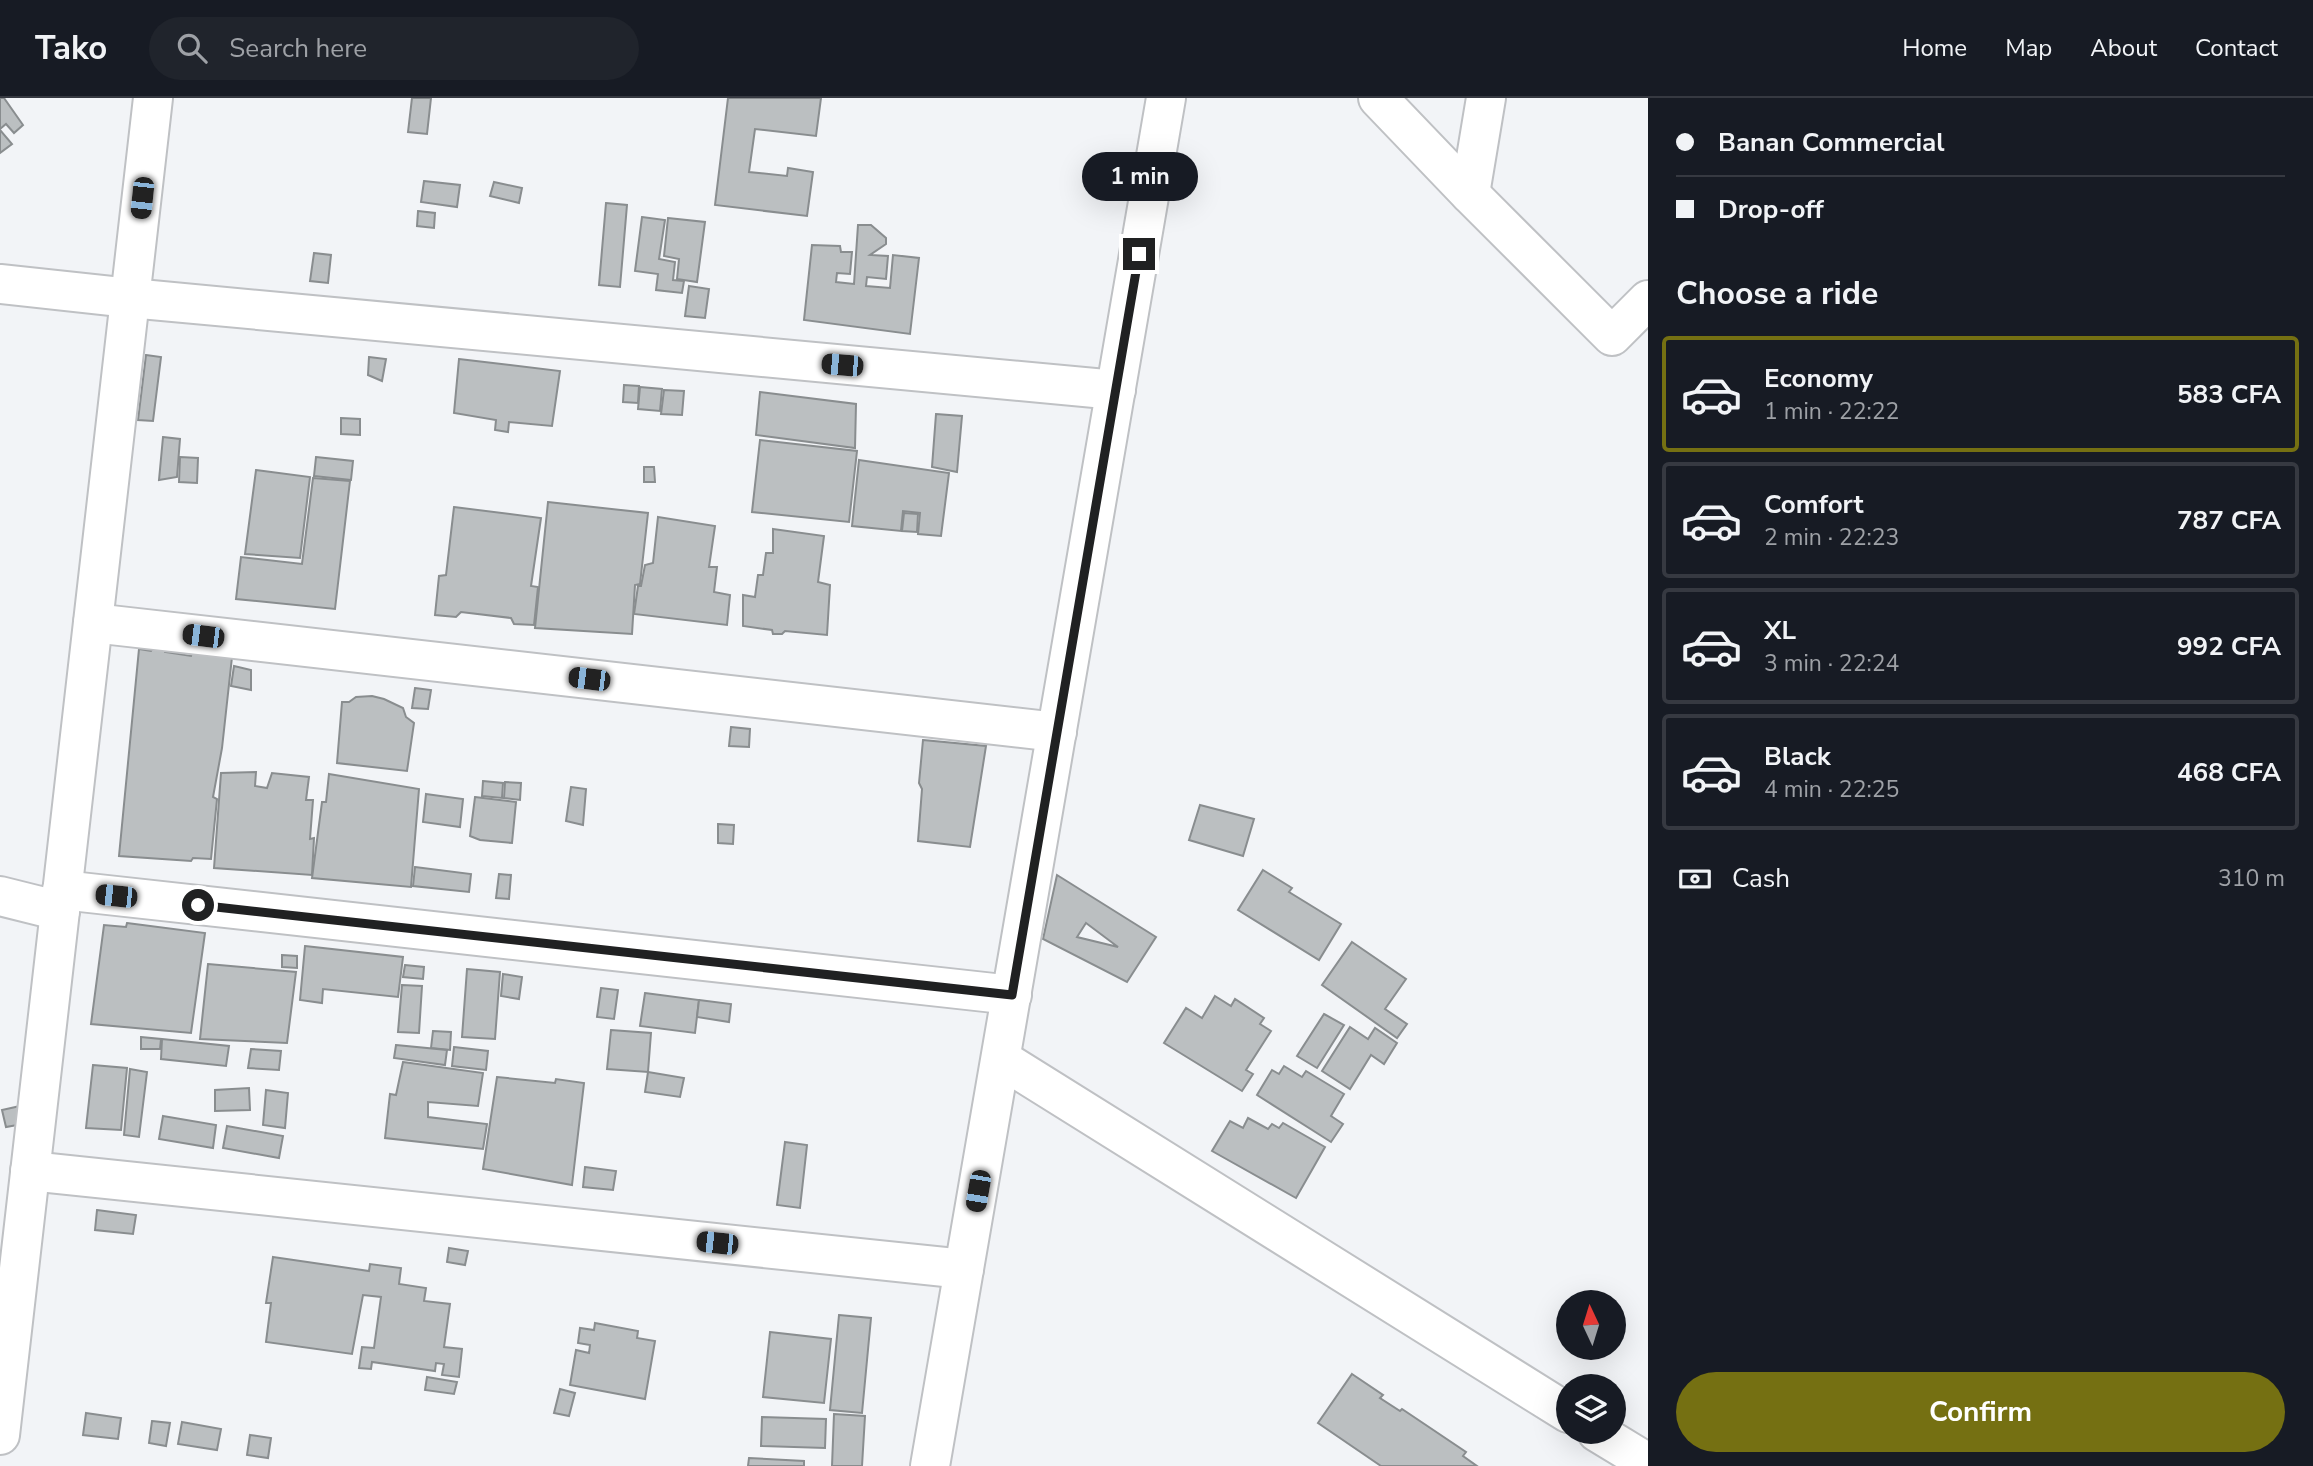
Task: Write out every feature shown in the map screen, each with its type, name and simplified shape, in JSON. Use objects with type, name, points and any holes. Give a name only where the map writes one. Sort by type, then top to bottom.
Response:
[{"type":"street","points":[[0,1434],[153,98]]},
{"type":"street","points":[[930,1466],[1166,98]]},
{"type":"street","points":[[1378,98],[1612,336],[1648,300]]},
{"type":"street","points":[[1470,194],[1486,98]]},
{"type":"street","points":[[0,284],[1116,390]]},
{"type":"street","points":[[93,623],[1057,732]]},
{"type":"street","points":[[0,896],[1012,995]]},
{"type":"street","points":[[1001,1059],[1556,1406]]},
{"type":"street","points":[[30,1171],[964,1269]]},
{"type":"street","points":[[1617,1444],[1648,1463]]},
{"type":"building","points":[[0,98],[4,98],[23,125],[14,133],[6,124],[0,129]]},
{"type":"building","points":[[412,98],[431,98],[427,134],[408,132]]},
{"type":"building","points":[[728,98],[821,98],[816,136],[755,129],[749,172],[787,176],[788,168],[813,172],[807,216],[715,205]]},
{"type":"building","points":[[0,130],[12,144],[0,153]]},
{"type":"building","points":[[424,181],[460,185],[457,207],[421,202]]},
{"type":"building","points":[[494,182],[522,188],[519,203],[490,196]]},
{"type":"building","points":[[606,203],[627,205],[620,287],[599,285]]},
{"type":"building","points":[[418,211],[435,213],[434,228],[417,226]]},
{"type":"building","points":[[642,217],[665,220],[659,259],[675,262],[673,280],[684,281],[682,293],[656,290],[658,274],[635,271]]},
{"type":"building","points":[[668,218],[705,222],[697,282],[677,279],[679,259],[664,256]]},
{"type":"building","points":[[858,225],[871,225],[886,238],[886,244],[870,255],[888,256],[886,279],[867,277],[866,286],[890,288],[893,255],[919,258],[910,334],[804,320],[812,245],[840,246],[841,252],[852,252],[850,274],[837,273],[836,282],[854,284]]},
{"type":"building","points":[[314,253],[331,255],[328,283],[310,281]]},
{"type":"building","points":[[689,286],[709,289],[705,318],[685,316]]},
{"type":"building","points":[[146,355],[161,357],[153,421],[138,420]]},
{"type":"building","points":[[369,357],[386,359],[382,381],[368,375]]},
{"type":"building","points":[[459,359],[560,371],[552,426],[509,422],[508,432],[495,430],[496,420],[454,413]]},
{"type":"building","points":[[624,385],[639,386],[638,403],[623,402]]},
{"type":"building","points":[[640,387],[662,389],[660,411],[638,409]]},
{"type":"building","points":[[664,390],[684,391],[682,415],[661,414]]},
{"type":"building","points":[[760,392],[856,404],[855,448],[756,435]]},
{"type":"building","points":[[936,414],[962,416],[957,472],[932,467]]},
{"type":"building","points":[[341,418],[360,419],[360,435],[341,434]]},
{"type":"building","points":[[163,437],[180,439],[177,477],[159,480]]},
{"type":"building","points":[[760,440],[857,451],[849,522],[752,512]]},
{"type":"building","points":[[180,457],[198,458],[197,483],[179,482]]},
{"type":"building","points":[[316,457],[353,461],[351,480],[314,476]]},
{"type":"building","points":[[859,460],[949,473],[941,536],[918,534],[920,513],[903,511],[901,531],[852,526]]},
{"type":"building","points":[[644,467],[654,467],[655,482],[644,482]]},
{"type":"building","points":[[256,470],[310,477],[300,558],[245,554]]},
{"type":"building","points":[[313,478],[350,481],[335,609],[236,599],[241,557],[302,564]]},
{"type":"building","points":[[548,502],[648,513],[640,584],[635,585],[632,634],[535,628]]},
{"type":"building","points":[[454,507],[541,518],[531,586],[538,587],[534,625],[514,624],[511,618],[461,612],[456,617],[435,615],[439,576],[446,575]]},
{"type":"building","points":[[904,513],[918,514],[917,532],[902,531]]},
{"type":"building","points":[[658,517],[715,526],[709,567],[717,567],[714,592],[730,595],[727,625],[634,614],[638,586],[641,586],[645,565],[653,563]]},
{"type":"building","points":[[773,529],[824,536],[818,582],[830,585],[827,635],[785,631],[782,634],[773,634],[772,630],[743,626],[743,595],[755,597],[758,575],[763,575],[766,553],[773,553]]},
{"type":"building","points":[[155,646],[165,648],[165,652],[191,656],[193,649],[232,657],[222,748],[213,797],[217,799],[211,859],[193,858],[191,861],[119,856],[139,649],[151,651]]},
{"type":"building","points":[[234,666],[251,670],[251,690],[231,686]]},
{"type":"building","points":[[415,688],[431,690],[428,709],[412,708]]},
{"type":"building","points":[[372,696],[403,708],[406,717],[414,723],[407,771],[337,763],[342,702],[349,702],[356,697]]},
{"type":"building","points":[[731,727],[750,729],[749,747],[729,746]]},
{"type":"building","points":[[923,740],[986,746],[970,847],[918,841]]},
{"type":"building","points":[[256,772],[255,786],[267,788],[272,773],[309,777],[306,800],[313,800],[310,839],[314,838],[312,875],[214,868],[221,773]]},
{"type":"building","points":[[329,774],[419,789],[411,887],[312,878],[322,802],[326,802]]},
{"type":"building","points":[[483,781],[503,783],[502,798],[482,796]]},
{"type":"building","points":[[505,782],[521,783],[520,800],[504,798]]},
{"type":"building","points":[[571,787],[586,789],[583,825],[566,821]]},
{"type":"building","points":[[426,794],[463,799],[460,827],[423,822]]},
{"type":"building","points":[[475,797],[516,802],[512,843],[480,840],[470,836]]},
{"type":"building","points":[[1200,805],[1254,819],[1243,856],[1189,840]]},
{"type":"building","points":[[718,824],[734,825],[733,844],[718,843]]},
{"type":"building","points":[[415,867],[471,874],[469,892],[413,886]]},
{"type":"building","points":[[1263,870],[1292,888],[1289,892],[1341,924],[1319,960],[1238,910]]},
{"type":"building","points":[[499,874],[511,875],[509,899],[496,898]]},
{"type":"building","points":[[1057,875],[1156,937],[1127,982],[1043,939]],"holes":[[[1086,923],[1118,947],[1077,937]]]},
{"type":"building","points":[[127,923],[205,933],[191,1033],[91,1024],[104,925],[126,927]]},
{"type":"building","points":[[1352,942],[1406,979],[1385,1009],[1407,1024],[1397,1038],[1322,985]]},
{"type":"building","points":[[305,946],[403,957],[398,997],[323,989],[322,1003],[300,1000]]},
{"type":"building","points":[[282,955],[297,956],[297,968],[282,967]]},
{"type":"building","points":[[208,964],[296,972],[287,1043],[200,1039]]},
{"type":"building","points":[[405,965],[424,967],[423,979],[403,977]]},
{"type":"building","points":[[467,969],[500,972],[495,1039],[462,1037]]},
{"type":"building","points":[[503,974],[522,977],[519,999],[501,996]]},
{"type":"building","points":[[402,985],[422,986],[419,1033],[398,1032]]},
{"type":"building","points":[[601,988],[618,990],[614,1019],[597,1017]]},
{"type":"building","points":[[645,993],[699,1000],[695,1033],[640,1026]]},
{"type":"building","points":[[1215,996],[1231,1006],[1235,999],[1264,1018],[1260,1024],[1271,1031],[1246,1070],[1253,1074],[1242,1091],[1164,1043],[1186,1008],[1202,1018]]},
{"type":"building","points":[[699,1000],[731,1004],[729,1022],[697,1017]]},
{"type":"building","points":[[1324,1014],[1344,1025],[1317,1068],[1297,1056]]},
{"type":"building","points":[[1350,1027],[1368,1039],[1375,1028],[1397,1043],[1384,1064],[1371,1055],[1350,1089],[1322,1071]]},
{"type":"building","points":[[611,1030],[651,1033],[648,1072],[607,1069]]},
{"type":"building","points":[[433,1031],[451,1032],[450,1050],[431,1048]]},
{"type":"building","points":[[141,1037],[161,1039],[160,1049],[141,1049]]},
{"type":"building","points":[[162,1039],[229,1046],[226,1066],[161,1059]]},
{"type":"building","points":[[396,1045],[447,1050],[445,1065],[394,1058]]},
{"type":"building","points":[[454,1047],[488,1051],[486,1070],[452,1066]]},
{"type":"building","points":[[251,1049],[281,1051],[279,1070],[248,1068]]},
{"type":"building","points":[[403,1062],[483,1073],[478,1106],[428,1102],[428,1117],[487,1124],[483,1149],[385,1138],[390,1094],[396,1095]]},
{"type":"building","points":[[93,1065],[127,1068],[121,1130],[86,1128]]},
{"type":"building","points":[[1284,1066],[1302,1077],[1306,1071],[1344,1094],[1331,1116],[1343,1124],[1331,1142],[1257,1095],[1272,1070],[1279,1074]]},
{"type":"building","points":[[130,1069],[147,1072],[139,1137],[124,1135]]},
{"type":"building","points":[[648,1072],[684,1078],[680,1097],[645,1092]]},
{"type":"building","points":[[497,1077],[584,1083],[572,1185],[483,1169]]},
{"type":"building","points":[[249,1088],[250,1110],[215,1111],[215,1090]]},
{"type":"building","points":[[266,1090],[288,1093],[285,1128],[263,1125]]},
{"type":"building","points":[[20,1106],[23,1124],[6,1127],[2,1110]]},
{"type":"building","points":[[163,1116],[216,1125],[213,1148],[159,1139]]},
{"type":"building","points":[[1248,1118],[1268,1129],[1272,1124],[1279,1128],[1283,1123],[1325,1147],[1296,1198],[1212,1151],[1230,1121],[1243,1128]]},
{"type":"building","points":[[227,1126],[283,1136],[279,1158],[223,1148]]},
{"type":"building","points":[[785,1142],[807,1145],[800,1208],[777,1205]]},
{"type":"building","points":[[585,1167],[616,1171],[613,1190],[583,1187]]},
{"type":"building","points":[[97,1210],[136,1215],[133,1234],[95,1230]]},
{"type":"building","points":[[449,1248],[468,1251],[465,1265],[447,1262]]},
{"type":"building","points":[[273,1257],[369,1271],[370,1264],[401,1268],[399,1284],[426,1288],[424,1301],[450,1304],[444,1347],[462,1349],[459,1377],[442,1375],[444,1364],[436,1363],[435,1371],[372,1362],[371,1369],[359,1368],[362,1347],[374,1348],[381,1297],[363,1295],[352,1354],[266,1342],[271,1303],[266,1303]]},
{"type":"building","points":[[839,1315],[871,1318],[862,1413],[830,1410]]},
{"type":"building","points":[[595,1323],[638,1331],[637,1338],[655,1341],[645,1399],[570,1385],[576,1350],[589,1353],[590,1345],[578,1343],[580,1328],[594,1330]]},
{"type":"building","points":[[770,1332],[831,1339],[824,1403],[763,1397]]},
{"type":"building","points":[[1352,1374],[1383,1395],[1380,1398],[1400,1411],[1402,1409],[1466,1452],[1463,1456],[1477,1466],[1381,1466],[1318,1423]]},
{"type":"building","points":[[427,1377],[457,1382],[454,1394],[425,1390]]},
{"type":"building","points":[[560,1389],[575,1393],[569,1416],[554,1413]]},
{"type":"building","points":[[86,1413],[121,1418],[118,1439],[83,1435]]},
{"type":"building","points":[[834,1414],[865,1416],[862,1466],[832,1466]]},
{"type":"building","points":[[762,1417],[826,1419],[825,1448],[761,1446]]},
{"type":"building","points":[[152,1421],[170,1423],[166,1446],[149,1443]]},
{"type":"building","points":[[182,1422],[221,1429],[217,1450],[178,1444]]},
{"type":"building","points":[[250,1435],[271,1438],[268,1458],[247,1455]]},
{"type":"building","points":[[749,1458],[804,1461],[804,1466],[748,1466]]},
{"type":"route","points":[[198,905],[1012,995],[1139,254]]}]
